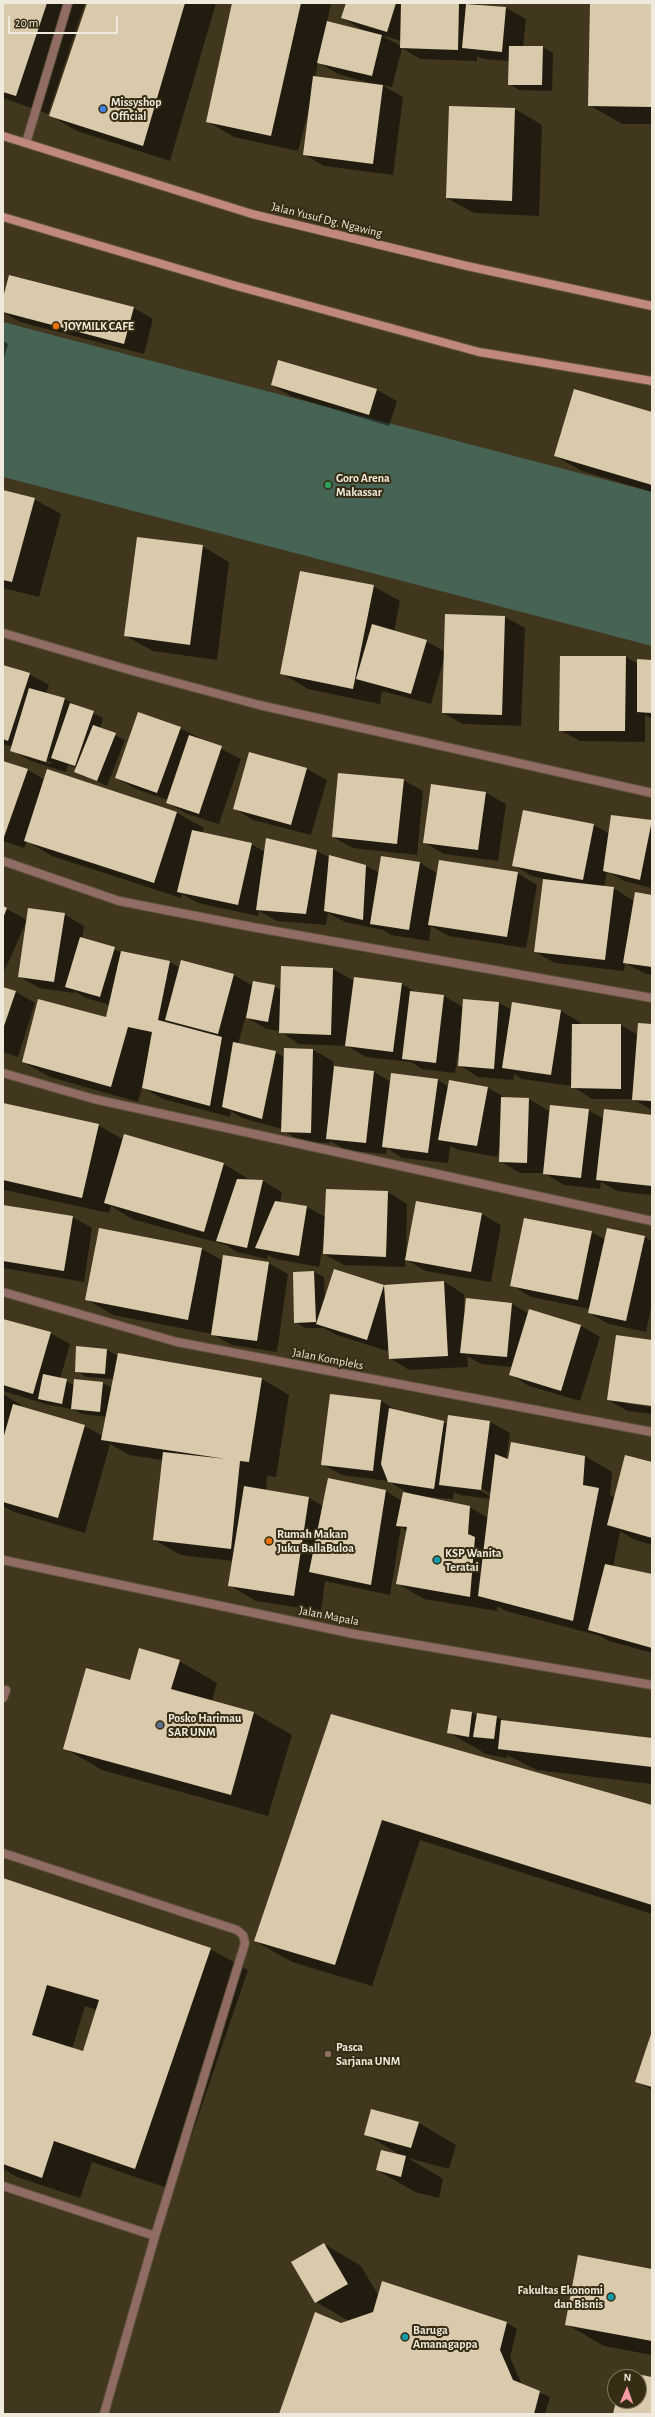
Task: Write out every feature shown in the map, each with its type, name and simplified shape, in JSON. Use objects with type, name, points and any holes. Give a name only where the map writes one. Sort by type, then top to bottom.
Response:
[{"type":"street","points":[[26,143],[68,3]]},
{"type":"street","name":"Jalan Yusuf Dg. Ngawing","points":[[3,136],[252,214],[467,266],[652,306]]},
{"type":"street","points":[[3,217],[233,285],[479,352],[652,382]]},
{"type":"street","points":[[3,633],[133,671],[260,705],[652,793]]},
{"type":"street","points":[[3,862],[120,901],[252,927],[652,998]]},
{"type":"street","points":[[3,1073],[94,1099],[652,1221]]},
{"type":"street","name":"Jalan Kompleks","points":[[3,1292],[177,1342],[652,1432]]},
{"type":"street","name":"Jalan Mapala","points":[[3,1560],[354,1634],[652,1685]]},
{"type":"street","points":[[3,1698],[6,1690]]},
{"type":"street","points":[[3,1853],[238,1930],[243,1935],[244,1948],[155,2236],[104,2414]]},
{"type":"street","points":[[3,2186],[155,2236]]},
{"type":"green space","name":"Goro Arena Makassar","points":[[3,322],[652,492],[652,646],[3,477]]},
{"type":"building","points":[[3,3],[47,3],[16,96],[3,92]]},
{"type":"building","points":[[87,3],[185,3],[143,146],[49,116]]},
{"type":"building","points":[[232,3],[301,3],[271,136],[206,122]]},
{"type":"building","points":[[346,3],[396,3],[387,32],[341,18]]},
{"type":"building","points":[[401,3],[459,3],[458,50],[400,48]]},
{"type":"building","points":[[590,3],[652,3],[652,107],[588,106]]},
{"type":"building","points":[[466,4],[506,7],[502,52],[462,48]]},
{"type":"building","points":[[327,21],[382,35],[372,76],[317,63]]},
{"type":"building","points":[[509,46],[543,46],[542,85],[508,85]]},
{"type":"building","points":[[313,76],[383,85],[373,164],[303,155]]},
{"type":"building","points":[[449,106],[515,108],[512,201],[446,198]]},
{"type":"building","points":[[9,275],[134,307],[124,344],[3,312],[3,298]]},
{"type":"building","points":[[278,360],[377,389],[369,415],[271,385]]},
{"type":"building","points":[[574,389],[652,412],[652,485],[554,456]]},
{"type":"building","points":[[3,490],[35,498],[12,582],[3,580]]},
{"type":"building","points":[[137,537],[203,545],[190,645],[124,636]]},
{"type":"building","points":[[300,571],[374,585],[353,689],[280,674]]},
{"type":"building","points":[[445,614],[505,616],[502,715],[442,713]]},
{"type":"building","points":[[372,624],[427,640],[411,694],[356,679]]},
{"type":"building","points":[[560,656],[626,656],[625,731],[559,731]]},
{"type":"building","points":[[637,659],[652,660],[652,713],[637,712]]},
{"type":"building","points":[[3,665],[30,673],[8,741],[3,739]]},
{"type":"building","points":[[29,688],[65,698],[46,762],[10,751]]},
{"type":"building","points":[[70,703],[94,711],[75,766],[51,758]]},
{"type":"building","points":[[138,712],[181,727],[157,793],[115,778]]},
{"type":"building","points":[[93,725],[116,733],[97,781],[74,772]]},
{"type":"building","points":[[189,735],[222,746],[199,814],[166,803]]},
{"type":"building","points":[[249,752],[307,768],[291,825],[233,809]]},
{"type":"building","points":[[3,761],[28,769],[4,837],[3,837]]},
{"type":"building","points":[[47,769],[177,812],[154,883],[24,841]]},
{"type":"building","points":[[338,773],[404,779],[397,844],[332,837]]},
{"type":"building","points":[[431,784],[486,792],[478,850],[423,843]]},
{"type":"building","points":[[523,810],[594,824],[583,880],[512,866]]},
{"type":"building","points":[[611,815],[652,820],[640,880],[603,871]]},
{"type":"building","points":[[192,830],[252,843],[238,905],[177,892]]},
{"type":"building","points":[[266,838],[317,850],[306,914],[256,910]]},
{"type":"building","points":[[329,855],[366,865],[363,920],[324,911]]},
{"type":"building","points":[[381,856],[420,862],[409,930],[370,924]]},
{"type":"building","points":[[439,860],[518,872],[507,937],[428,925]]},
{"type":"building","points":[[543,879],[614,887],[605,960],[534,952]]},
{"type":"building","points":[[635,892],[652,895],[652,967],[623,963]]},
{"type":"building","points":[[3,906],[7,908],[3,918]]},
{"type":"building","points":[[28,908],[65,913],[54,982],[18,977]]},
{"type":"building","points":[[80,937],[115,947],[100,997],[65,987]]},
{"type":"building","points":[[121,951],[170,961],[158,1020],[222,1037],[210,1106],[142,1088],[152,1032],[128,1027],[111,1087],[22,1062],[38,999],[106,1017]]},
{"type":"building","points":[[181,960],[234,974],[218,1034],[165,1020]]},
{"type":"building","points":[[281,966],[333,968],[331,1035],[279,1033]]},
{"type":"building","points":[[354,977],[402,983],[393,1052],[345,1046]]},
{"type":"building","points":[[253,981],[275,985],[268,1022],[246,1018]]},
{"type":"building","points":[[3,987],[16,991],[3,1029]]},
{"type":"building","points":[[410,991],[444,995],[436,1063],[402,1059]]},
{"type":"building","points":[[463,999],[499,1002],[494,1069],[458,1066]]},
{"type":"building","points":[[512,1002],[561,1010],[551,1075],[502,1068]]},
{"type":"building","points":[[638,1023],[652,1024],[652,1101],[632,1100]]},
{"type":"building","points":[[572,1024],[621,1024],[621,1089],[571,1088]]},
{"type":"building","points":[[233,1042],[276,1051],[262,1119],[222,1107]]},
{"type":"building","points":[[284,1048],[313,1049],[311,1133],[281,1132]]},
{"type":"building","points":[[334,1066],[374,1071],[366,1143],[326,1139]]},
{"type":"building","points":[[391,1073],[438,1079],[428,1153],[382,1147]]},
{"type":"building","points":[[449,1080],[488,1087],[477,1146],[438,1140]]},
{"type":"building","points":[[501,1097],[529,1098],[527,1163],[499,1162]]},
{"type":"building","points":[[3,1103],[99,1124],[82,1198],[3,1180]]},
{"type":"building","points":[[550,1105],[589,1109],[581,1178],[543,1174]]},
{"type":"building","points":[[604,1109],[652,1115],[652,1186],[596,1180]]},
{"type":"building","points":[[124,1134],[224,1163],[204,1232],[104,1203]]},
{"type":"building","points":[[237,1179],[263,1180],[247,1248],[216,1241]]},
{"type":"building","points":[[326,1189],[388,1191],[386,1257],[323,1254]]},
{"type":"building","points":[[275,1201],[307,1206],[299,1256],[255,1248]]},
{"type":"building","points":[[416,1201],[482,1213],[471,1272],[405,1260]]},
{"type":"building","points":[[3,1205],[73,1216],[64,1271],[3,1261]]},
{"type":"building","points":[[524,1218],[592,1231],[578,1300],[510,1286]]},
{"type":"building","points":[[99,1228],[202,1248],[188,1320],[85,1300]]},
{"type":"building","points":[[607,1228],[645,1236],[626,1321],[588,1313]]},
{"type":"building","points":[[223,1255],[269,1262],[257,1341],[211,1335]]},
{"type":"building","points":[[334,1269],[384,1285],[367,1340],[316,1324]]},
{"type":"building","points":[[314,1271],[316,1322],[294,1323],[293,1272]]},
{"type":"building","points":[[444,1281],[448,1356],[389,1359],[384,1285]]},
{"type":"building","points":[[466,1298],[512,1303],[507,1357],[460,1353]]},
{"type":"building","points":[[529,1309],[581,1325],[561,1391],[509,1375]]},
{"type":"building","points":[[3,1319],[51,1332],[33,1394],[3,1385]]},
{"type":"building","points":[[616,1335],[652,1340],[652,1406],[607,1400]]},
{"type":"building","points":[[76,1346],[107,1349],[105,1374],[75,1372]]},
{"type":"building","points":[[118,1353],[262,1378],[249,1462],[240,1461],[231,1549],[153,1540],[163,1452],[226,1459],[101,1440]]},
{"type":"building","points":[[43,1374],[67,1379],[62,1404],[38,1399]]},
{"type":"building","points":[[74,1379],[103,1382],[100,1412],[71,1409]]},
{"type":"building","points":[[330,1394],[381,1400],[373,1471],[321,1465]]},
{"type":"building","points":[[13,1404],[85,1425],[58,1518],[3,1502],[3,1439]]},
{"type":"building","points":[[389,1408],[444,1421],[434,1489],[388,1482],[381,1464]]},
{"type":"building","points":[[448,1415],[490,1421],[481,1490],[439,1485]]},
{"type":"building","points":[[511,1442],[585,1456],[583,1485],[599,1488],[573,1621],[478,1596],[495,1454],[508,1459]]},
{"type":"building","points":[[625,1455],[652,1462],[652,1538],[607,1525]]},
{"type":"building","points":[[328,1478],[386,1490],[371,1585],[309,1572]]},
{"type":"building","name":"Rumah Makan Juku BallaBuloa","points":[[244,1486],[309,1497],[294,1596],[228,1586]]},
{"type":"building","name":"KSP Wanita Teratai","points":[[403,1492],[470,1506],[468,1534],[475,1537],[470,1597],[396,1584],[407,1527],[396,1526]]},
{"type":"building","points":[[605,1564],[652,1574],[652,1648],[588,1630]]},
{"type":"building","points":[[139,1648],[180,1660],[171,1689],[254,1712],[231,1795],[63,1749],[86,1668],[130,1680]]},
{"type":"building","points":[[451,1709],[472,1712],[469,1737],[447,1733]]},
{"type":"building","points":[[477,1713],[497,1716],[494,1739],[473,1737]]},
{"type":"building","points":[[331,1714],[652,1805],[652,1905],[382,1820],[335,1965],[254,1941]]},
{"type":"building","points":[[501,1720],[652,1738],[652,1767],[498,1749]]},
{"type":"building","points":[[3,1878],[211,1948],[135,2169],[54,2141],[42,2178],[3,2164]],"holes":[[[47,1985],[99,2000],[83,2051],[32,2035]]]},
{"type":"building","points":[[652,2031],[652,2087],[635,2082]]},
{"type":"building","points":[[371,2109],[419,2122],[411,2148],[364,2135]]},
{"type":"building","points":[[381,2150],[406,2156],[401,2177],[376,2170]]},
{"type":"building","points":[[324,2243],[348,2284],[315,2303],[291,2262]]},
{"type":"building","name":"Fakultas Ekonomi dan Bisnis","points":[[578,2255],[652,2269],[652,2341],[565,2325]]},
{"type":"building","name":"Baruga Amanagappa","points":[[382,2281],[507,2322],[500,2350],[513,2380],[540,2391],[534,2414],[279,2414],[315,2312],[341,2323],[373,2312]]},
{"type":"building","points":[[647,2376],[652,2377],[652,2414],[613,2414],[614,2409],[647,2409]]},
{"type":"place","name":"Missyshop Official","points":[[103,109]]},
{"type":"place","name":"JOYMILK CAFE","points":[[56,326]]},
{"type":"place","name":"Goro Arena Makassar","points":[[328,485]]},
{"type":"place","name":"Rumah Makan Juku BallaBuloa","points":[[269,1541]]},
{"type":"place","name":"KSP Wanita Teratai","points":[[437,1560]]},
{"type":"place","name":"Posko Harimau SAR UNM","points":[[160,1725]]},
{"type":"place","name":"Pasca Sarjana UNM","points":[[328,2054]]},
{"type":"place","name":"Fakultas Ekonomi dan Bisnis","points":[[611,2297]]},
{"type":"place","name":"Baruga Amanagappa","points":[[405,2337]]}]
